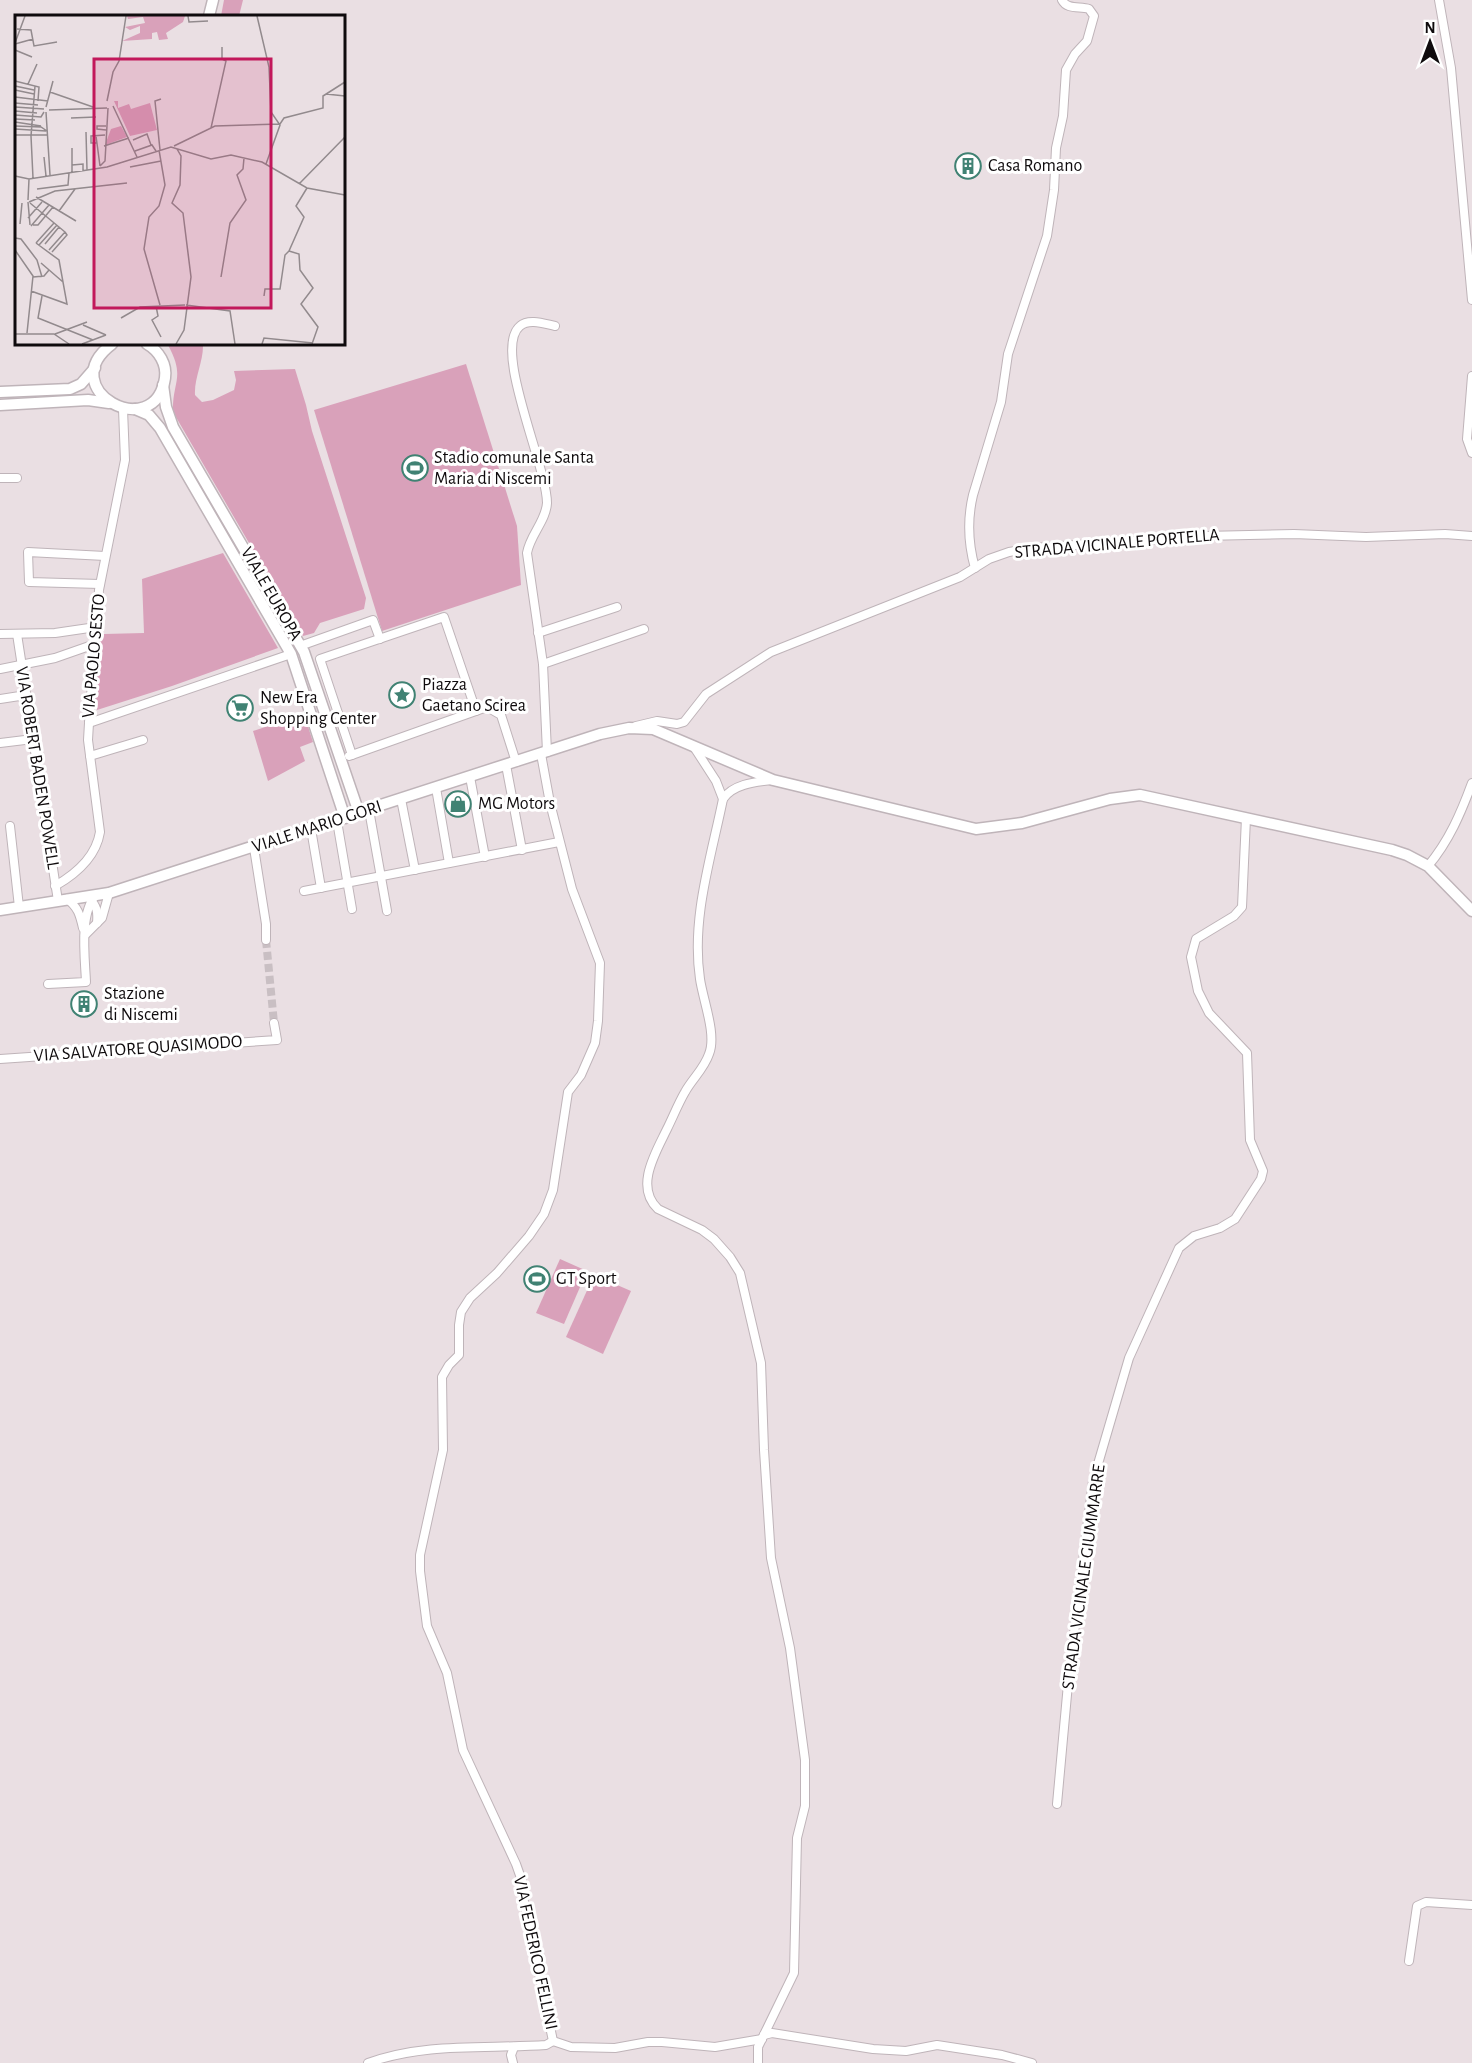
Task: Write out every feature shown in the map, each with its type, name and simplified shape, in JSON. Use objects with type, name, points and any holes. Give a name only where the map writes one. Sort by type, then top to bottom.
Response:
[{"type":"main road","points":[[209,15],[213,0]]},
{"type":"main road","points":[[109,403],[99,391],[94,376],[98,358],[111,345]]},
{"type":"main road","name":"VIALE EUROPA","points":[[148,345],[160,355],[164,365],[163,385],[166,407],[173,427],[304,652],[340,759],[364,812]]},
{"type":"main road","points":[[0,392],[70,389],[81,384],[95,368]]},
{"type":"main road","points":[[0,405],[88,400],[109,403],[123,409],[135,409],[153,401],[163,385]]},
{"type":"main road","name":"VIALE EUROPA","points":[[135,409],[149,416],[160,428],[291,654],[341,819]]},
{"type":"main road","name":"VIALE MARIO GORI","points":[[0,910],[109,893],[254,848],[600,734],[629,728],[653,729],[773,780],[976,829],[1022,823],[1110,799],[1140,795],[1246,818],[1407,855],[1428,866],[1472,911]]},
{"type":"street","points":[[975,568],[969,538],[969,510],[1001,402],[1008,354],[1047,236],[1054,190],[1056,148],[1063,116],[1066,70],[1075,54],[1087,41],[1094,16],[1089,9],[1065,5],[1062,0]]},
{"type":"street","points":[[1439,0],[1451,68],[1472,300]]},
{"type":"street","name":"VIA FEDERICO FELLINI","points":[[553,2041],[524,1901],[522,1881],[463,1750],[447,1673],[427,1626],[420,1555],[443,1450],[442,1377],[459,1355],[461,1312],[470,1298],[497,1273],[529,1236],[544,1214],[554,1190],[568,1092],[581,1075],[595,1043],[598,1021],[600,963],[572,890],[559,842],[544,753],[543,664],[527,553],[545,511],[546,495],[519,395],[512,343],[514,333],[521,324],[531,322],[555,326]]},
{"type":"street","points":[[1472,376],[1467,439],[1472,453]]},
{"type":"street","name":"VIA PAOLO SESTO","points":[[55,886],[72,876],[98,845],[100,832],[90,756],[89,723],[100,584],[125,460],[123,409]]},
{"type":"street","points":[[0,478],[17,478]]},
{"type":"street","name":"STRADA VICINALE PORTELLA","points":[[629,728],[657,721],[677,724],[684,722],[706,694],[771,652],[960,578],[989,559],[1008,552],[1034,548],[1203,536],[1294,534],[1366,537],[1446,534],[1472,536]]},
{"type":"street","points":[[100,584],[29,582],[28,552],[105,556]]},
{"type":"street","points":[[538,633],[617,607]]},
{"type":"street","points":[[352,754],[320,659],[444,617],[476,711]]},
{"type":"street","points":[[300,646],[373,620],[380,639]]},
{"type":"street","points":[[0,634],[75,632],[96,627]]},
{"type":"street","points":[[543,664],[644,629]]},
{"type":"street","name":"VIA ROBERT BADEN POWELL","points":[[17,634],[55,886],[62,900]]},
{"type":"street","points":[[0,669],[55,658],[95,644]]},
{"type":"street","points":[[89,723],[291,654]]},
{"type":"street","points":[[0,699],[26,695]]},
{"type":"street","points":[[340,759],[487,707],[494,710],[501,715],[511,764],[522,850]]},
{"type":"street","points":[[0,743],[33,739]]},
{"type":"street","points":[[90,756],[143,740]]},
{"type":"street","points":[[694,747],[716,781],[723,799]]},
{"type":"street","points":[[470,777],[485,856]]},
{"type":"street","points":[[758,2063],[758,2047],[794,1973],[797,1838],[805,1806],[805,1760],[790,1648],[771,1558],[760,1363],[741,1273],[714,1239],[702,1230],[658,1209],[648,1194],[650,1165],[685,1091],[701,1072],[712,1045],[699,973],[697,940],[701,907],[723,799],[735,789],[755,782],[773,780]]},
{"type":"street","points":[[1428,866],[1441,851],[1457,823],[1472,783]]},
{"type":"street","points":[[436,788],[449,863]]},
{"type":"street","points":[[401,800],[415,870]]},
{"type":"street","points":[[364,812],[381,876],[387,911]]},
{"type":"street","name":"STRADA VICINALE GIUMMARRE","points":[[1058,1804],[1069,1673],[1093,1481],[1129,1358],[1179,1248],[1194,1236],[1220,1228],[1235,1220],[1261,1179],[1263,1171],[1250,1140],[1247,1053],[1209,1013],[1198,991],[1191,957],[1196,939],[1234,916],[1242,907],[1246,818]]},
{"type":"street","points":[[341,819],[352,909]]},
{"type":"street","points":[[10,826],[19,907]]},
{"type":"street","points":[[311,829],[321,888]]},
{"type":"street","points":[[304,891],[559,842]]},
{"type":"street","points":[[254,848],[266,924],[266,940]]},
{"type":"street","points":[[85,935],[106,911],[109,893]]},
{"type":"street","points":[[91,897],[98,914],[96,923]]},
{"type":"street","points":[[48,984],[86,982],[85,935],[91,897]]},
{"type":"street","points":[[62,900],[75,905],[80,913],[85,935]]},
{"type":"street","name":"VIA SALVATORE QUASIMODO","points":[[0,1059],[277,1040],[274,1023]]},
{"type":"street","points":[[1409,1961],[1417,1906],[1426,1902],[1472,1905]]},
{"type":"street","points":[[368,2063],[382,2058],[440,2048],[514,2047],[546,2045],[553,2041],[571,2047],[615,2048],[655,2042],[715,2047],[772,2033],[873,2049],[906,2051],[937,2045],[1002,2055],[1032,2063]]},
{"type":"street","points":[[513,2063],[510,2055],[514,2047]]},
{"type":"shaded area","points":[[224,0],[243,0],[239,15],[221,15]]},
{"type":"shaded area","points":[[168,345],[203,346],[195,395],[202,402],[213,400],[234,390],[236,380],[234,371],[295,369],[312,431],[366,598],[364,609],[320,623],[314,633],[303,636],[173,412],[177,373]]},
{"type":"shaded area","name":"Stadio comunale Santa Maria di Niscemi","points":[[466,364],[517,526],[521,585],[382,631],[314,410]]},
{"type":"shaded area","points":[[223,553],[278,648],[97,710],[95,694],[100,638],[104,634],[144,633],[142,579]]},
{"type":"shaded area","points":[[304,714],[313,742],[300,747],[305,761],[268,781],[253,731]]},
{"type":"shaded area","points":[[560,1259],[587,1271],[564,1324],[536,1313]]},
{"type":"shaded area","points":[[594,1275],[631,1291],[603,1354],[566,1337]]},
{"type":"tunnel","points":[[266,940],[274,1023]]},
{"type":"place","name":"Casa Romano","points":[[968,166]]},
{"type":"place","name":"Stadio comunale Santa Maria di Niscemi","points":[[415,468]]},
{"type":"place","name":"Piazza Gaetano Scirea","points":[[402,695]]},
{"type":"place","name":"New Era Shopping Center","points":[[240,708]]},
{"type":"place","name":"MG Motors","points":[[458,804]]},
{"type":"place","name":"Stazione di Niscemi","points":[[84,1004]]},
{"type":"place","name":"GT Sport","points":[[537,1279]]}]
